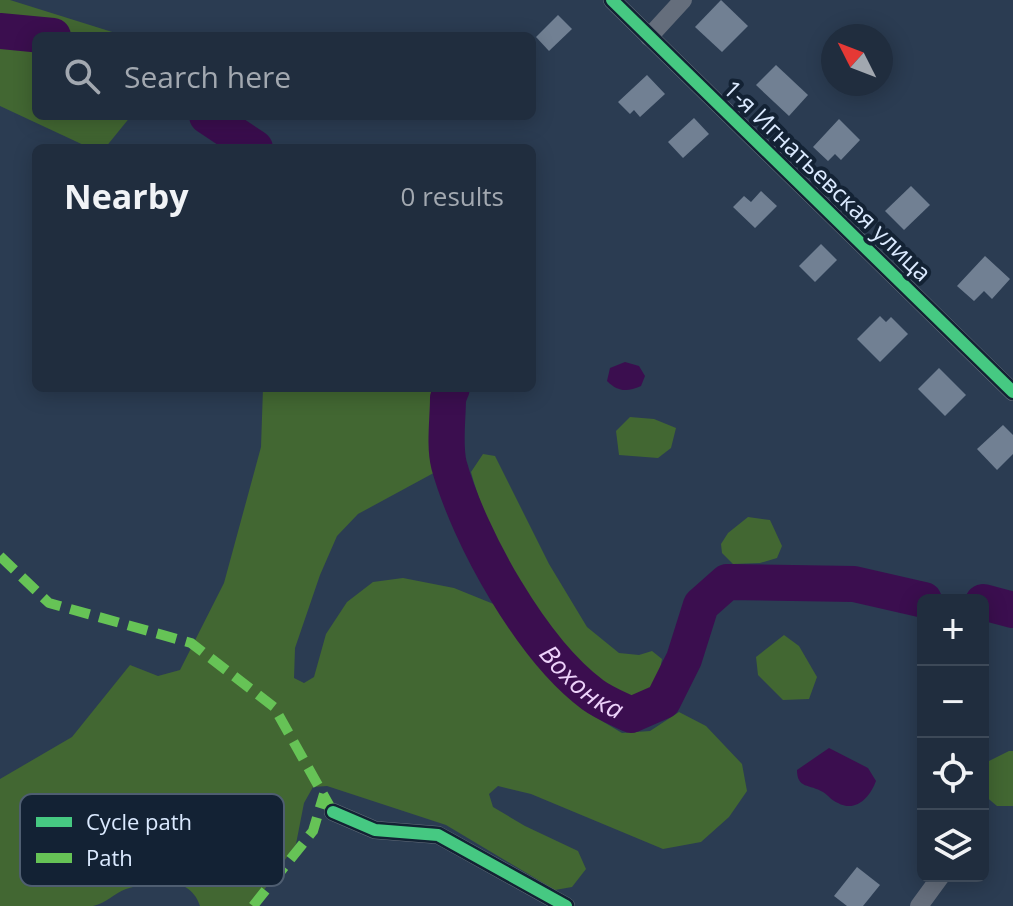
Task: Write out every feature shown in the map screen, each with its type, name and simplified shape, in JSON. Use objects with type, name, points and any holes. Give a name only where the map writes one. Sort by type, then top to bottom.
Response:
[{"type":"street","name":"1-я Игнатьевская улица","points":[[612,0],[1013,392]]},
{"type":"street","points":[[649,37],[683,0]]},
{"type":"street","points":[[333,812],[375,830],[438,835],[566,906]]},
{"type":"street","points":[[919,906],[937,882]]},
{"type":"green space","points":[[0,0],[10,0],[112,32],[32,32],[32,120],[128,120],[108,144],[81,144],[0,106]]},
{"type":"green space","points":[[263,392],[442,392],[432,422],[441,469],[358,514],[337,536],[295,648],[294,678],[304,683],[314,677],[326,634],[347,602],[373,582],[403,578],[454,588],[496,605],[587,712],[622,733],[650,731],[679,712],[706,726],[742,764],[747,791],[729,817],[701,842],[663,849],[531,794],[498,786],[489,794],[493,807],[578,851],[586,869],[572,887],[555,890],[446,825],[327,786],[313,787],[304,803],[296,844],[284,861],[284,794],[20,794],[20,886],[139,886],[93,906],[0,906],[0,779],[72,737],[130,665],[158,676],[180,670],[224,583],[261,447]]},
{"type":"green space","points":[[630,417],[654,419],[676,428],[671,448],[658,458],[619,455],[616,431]]},
{"type":"green space","points":[[483,454],[495,456],[549,564],[587,627],[619,653],[639,655],[652,651],[662,659],[656,689],[633,696],[606,686],[580,666],[555,637],[531,604],[493,532],[480,499],[471,472]]},
{"type":"green space","points":[[748,517],[770,520],[782,546],[777,558],[760,563],[733,564],[722,553],[721,544],[728,533]]},
{"type":"green space","points":[[784,635],[799,646],[817,677],[809,699],[783,700],[758,675],[756,657]]},
{"type":"green space","points":[[1013,751],[1013,806],[997,806],[989,799],[989,761]]},
{"type":"green space","points":[[183,886],[267,886],[253,906],[200,906]]},
{"type":"shaded area","points":[[625,362],[639,366],[645,376],[641,386],[623,390],[607,381],[610,368]]},
{"type":"shaded area","points":[[829,748],[868,768],[876,781],[862,802],[845,806],[799,780],[797,770]]},
{"type":"building","points":[[721,0],[748,26],[722,52],[695,27]]},
{"type":"building","points":[[558,15],[572,29],[549,51],[536,37]]},
{"type":"building","points":[[776,65],[808,95],[789,116],[756,85]]},
{"type":"building","points":[[647,75],[665,94],[640,117],[634,110],[630,114],[618,102]]},
{"type":"building","points":[[694,118],[709,134],[683,158],[668,142]]},
{"type":"building","points":[[839,119],[860,140],[841,160],[835,154],[828,161],[813,147]]},
{"type":"building","points":[[911,186],[930,205],[904,230],[885,211]]},
{"type":"building","points":[[761,191],[777,206],[755,228],[733,207],[744,196],[751,202]]},
{"type":"building","points":[[821,244],[837,260],[815,282],[799,266]]},
{"type":"building","points":[[985,256],[1010,279],[992,299],[984,291],[974,301],[957,286]]},
{"type":"building","points":[[880,316],[886,322],[891,317],[908,334],[880,362],[857,339]]},
{"type":"building","points":[[939,368],[966,395],[945,416],[918,389]]},
{"type":"building","points":[[1003,425],[1013,435],[1013,454],[997,470],[977,449]]},
{"type":"building","points":[[857,867],[880,885],[863,906],[847,906],[834,896]]},
{"type":"waterway","name":"Вохонка","points":[[0,31],[32,34]]},
{"type":"waterway","name":"Вохонка","points":[[213,120],[249,144]]},
{"type":"waterway","name":"Вохонка","points":[[450,392],[447,432],[449,465],[458,494],[487,558],[526,621],[570,675],[597,698],[631,715],[663,701],[684,659],[701,605],[727,582],[854,584],[917,598]]},
{"type":"waterway","name":"Вохонка","points":[[989,604],[1013,610]]},
{"type":"marked path","points":[[0,556],[49,603],[191,643],[274,707],[333,812]]},
{"type":"marked path","points":[[284,867],[313,831],[324,794]]},
{"type":"marked path","points":[[253,906],[269,886]]},
{"type":"cycle path","points":[[612,0],[1013,392]]},
{"type":"cycle path","points":[[333,812],[375,830],[438,835],[566,906]]}]
